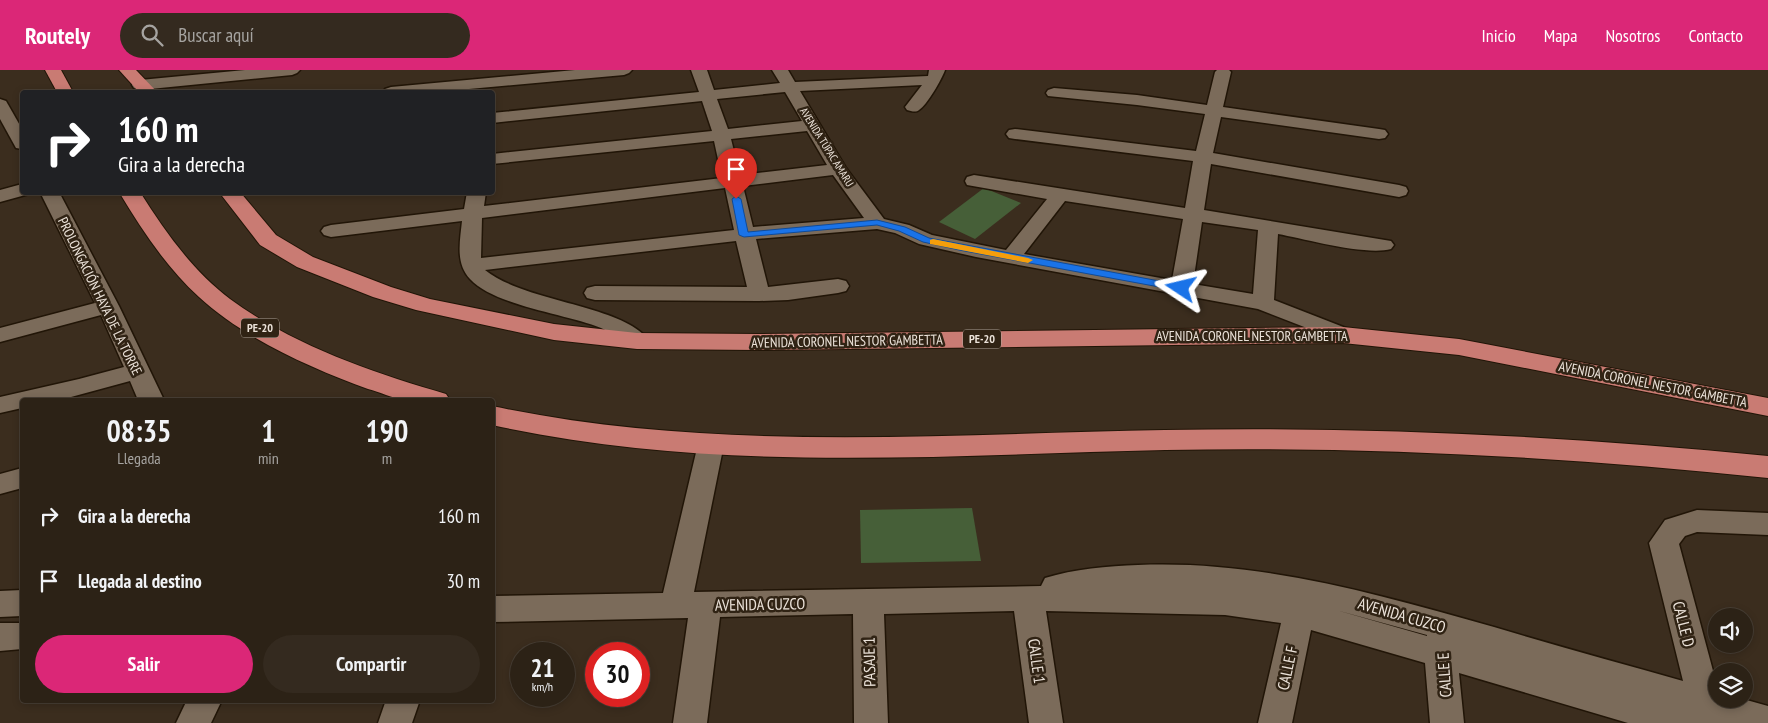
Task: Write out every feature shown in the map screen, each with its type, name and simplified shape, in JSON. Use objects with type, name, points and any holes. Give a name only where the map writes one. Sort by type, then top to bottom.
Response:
[{"type":"highway","points":[[53,70],[64,90]]},
{"type":"highway","points":[[126,70],[144,89]]},
{"type":"highway","name":"PE-20","points":[[131,195],[154,233],[170,253],[202,287],[223,305],[274,337],[322,361],[357,376],[429,398]]},
{"type":"highway","name":"AVENIDA CORONEL NESTOR GAMBETTA","points":[[231,195],[268,240],[305,262],[340,277],[425,305],[554,332],[637,341],[758,342],[1248,335],[1343,336],[1459,347],[1768,407]]},
{"type":"highway","points":[[495,415],[611,435],[711,444],[836,448],[1175,440],[1301,439],[1423,441],[1536,446],[1768,467]]},
{"type":"street","points":[[144,89],[292,70]]},
{"type":"street","points":[[404,90],[498,76],[624,70]]},
{"type":"street","points":[[699,70],[721,134],[759,294]]},
{"type":"street","name":"AVENIDA TÚPAC AMARU","points":[[780,70],[838,169],[877,223]]},
{"type":"street","points":[[1181,288],[1203,157],[1223,72]]},
{"type":"street","points":[[495,118],[789,87],[935,75]]},
{"type":"street","points":[[913,107],[935,75]]},
{"type":"street","points":[[495,101],[498,76]]},
{"type":"street","points":[[1054,93],[1137,100],[1379,134]]},
{"type":"street","points":[[0,104],[20,140]]},
{"type":"street","points":[[495,159],[812,125]]},
{"type":"street","points":[[1015,134],[1203,157],[1398,191]]},
{"type":"street","points":[[331,231],[474,203],[732,181],[838,169]]},
{"type":"street","points":[[974,181],[1059,196],[1268,226],[1358,243],[1384,245]]},
{"type":"street","points":[[0,196],[20,191]]},
{"type":"street","name":"PROLONGACIÓN HAYA DE LA TORRE","points":[[51,195],[108,306],[150,398]]},
{"type":"street","points":[[1011,257],[1059,196]]},
{"type":"street","points":[[474,203],[472,265],[478,276],[520,297],[554,309],[606,322],[637,341]]},
{"type":"street","points":[[472,265],[744,235],[877,223],[902,229],[926,240],[1264,303],[1323,325],[1343,336]]},
{"type":"street","points":[[1264,303],[1268,226]]},
{"type":"street","points":[[595,293],[759,294],[788,293],[838,286]]},
{"type":"street","points":[[0,335],[108,306]]},
{"type":"street","points":[[32,398],[138,371]]},
{"type":"street","points":[[0,405],[20,401]]},
{"type":"street","points":[[690,723],[691,605],[711,444]]},
{"type":"street","points":[[0,484],[20,479]]},
{"type":"street","name":"CALLE D","points":[[1699,716],[1664,543],[1675,528],[1697,520],[1768,524]]},
{"type":"street","name":"AVENIDA CUZCO","points":[[1028,598],[1056,586],[1094,581],[1164,576],[1204,577],[1273,584],[1371,605],[1442,639]]},
{"type":"street","name":"AVENIDA CUZCO","points":[[495,610],[1028,598],[1225,602],[1255,605],[1442,639],[1699,716],[1768,722]]},
{"type":"street","name":"CALLE 1","points":[[1028,598],[1046,723]]},
{"type":"street","name":"PASAJE 1","points":[[868,601],[871,723]]},
{"type":"street","points":[[0,604],[20,604]]},
{"type":"street","name":"CALLE F","points":[[1274,723],[1299,614]]},
{"type":"street","points":[[0,637],[20,636]]},
{"type":"street","name":"CALLE E","points":[[1442,639],[1447,723]]},
{"type":"street","points":[[193,723],[203,703]]},
{"type":"street","points":[[395,723],[402,703]]},
{"type":"green space","points":[[984,188],[1021,203],[975,239],[939,222]]},
{"type":"green space","points":[[972,508],[981,561],[861,563],[860,510]]},
{"type":"slow traffic","points":[[933,242],[1028,260]]},
{"type":"route","points":[[736,199],[744,235],[848,224],[877,223],[902,229],[926,240],[959,248],[1181,288]]}]
